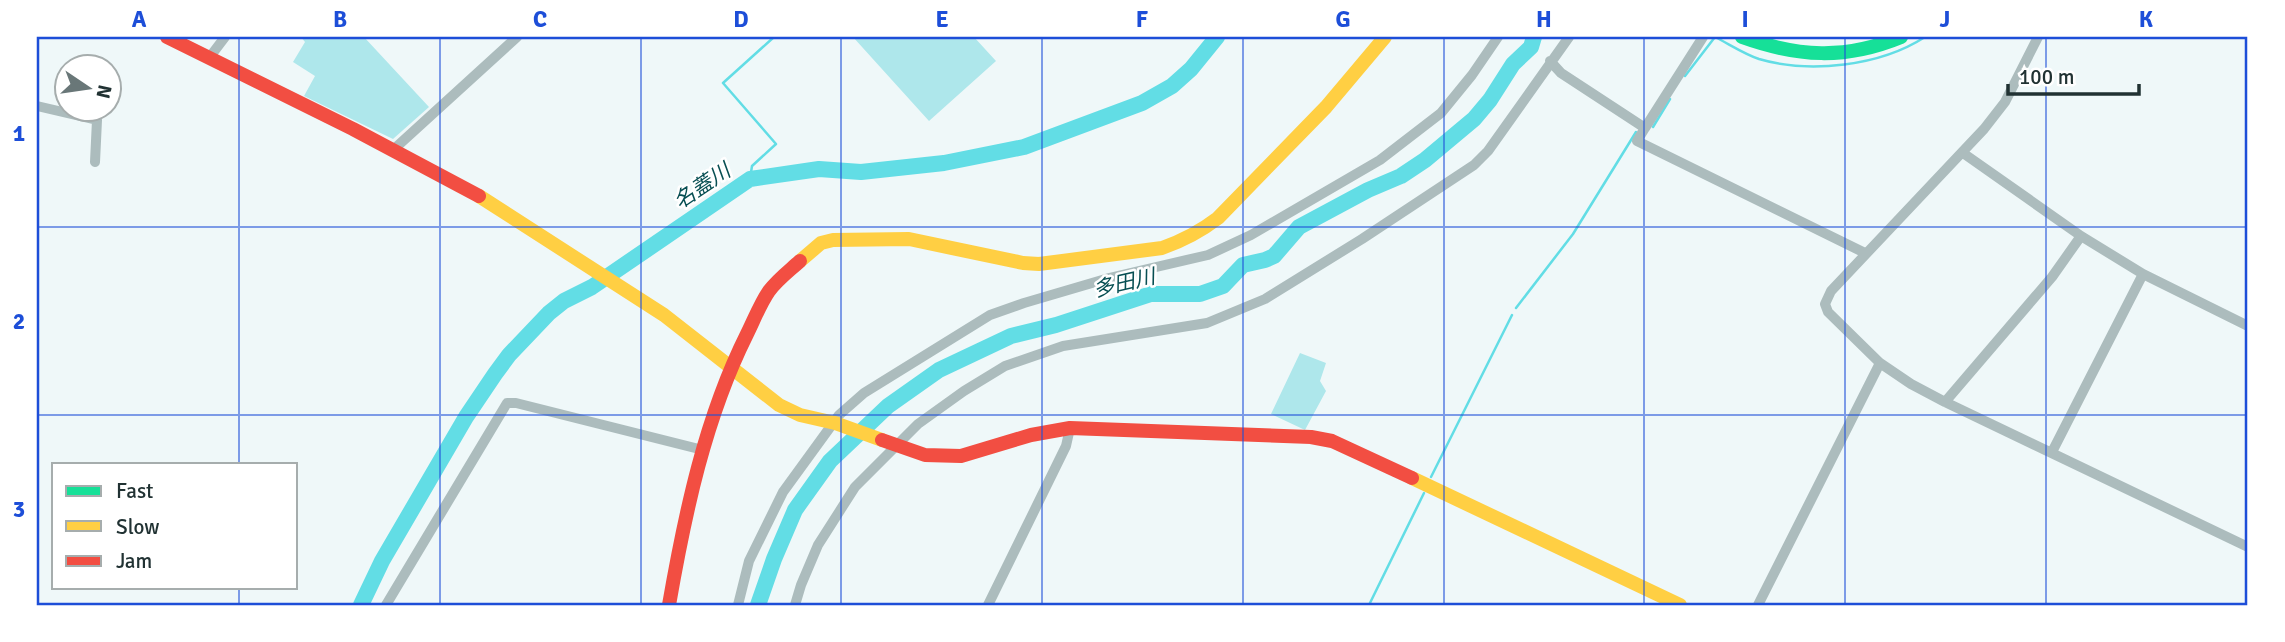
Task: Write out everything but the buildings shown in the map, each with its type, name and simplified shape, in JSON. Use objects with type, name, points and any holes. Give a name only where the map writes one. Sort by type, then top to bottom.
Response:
[{"type":"street","points":[[167,37],[489,201],[664,315],[779,405],[800,415],[837,424],[925,455],[961,456],[1031,435],[1070,428],[1284,435],[1332,441],[1680,605]]},
{"type":"street","points":[[209,58],[225,37]]},
{"type":"street","points":[[393,150],[517,37]]},
{"type":"street","points":[[670,605],[703,450],[730,368],[771,288],[821,243],[909,239],[1039,264],[1162,248],[1219,218],[1325,107],[1385,37]]},
{"type":"street","points":[[837,424],[839,415],[864,393],[990,315],[1108,278],[1208,255],[1308,203],[1380,160],[1441,113],[1498,37]]},
{"type":"street","points":[[795,605],[818,545],[855,487],[895,444],[927,418],[1005,366],[1063,346],[1207,323],[1265,299],[1474,165],[1488,151],[1569,37]]},
{"type":"street","points":[[1703,37],[1637,141],[1865,253]]},
{"type":"street","points":[[1742,37],[1787,51],[1826,54],[1867,50],[1901,37]]},
{"type":"street","points":[[2038,37],[2006,102],[1963,153],[1831,290],[1825,304],[1828,312],[1880,363],[1911,384],[2248,547]]},
{"type":"street","points":[[1550,61],[1561,73],[1645,128]]},
{"type":"street","points":[[37,106],[97,120],[95,162]]},
{"type":"street","points":[[1963,153],[2081,236],[2143,274],[2248,326]]},
{"type":"street","points":[[1945,402],[2052,277],[2081,236]]},
{"type":"street","points":[[2052,452],[2143,274]]},
{"type":"street","points":[[1758,605],[1880,363]]},
{"type":"street","points":[[386,605],[508,403],[703,450]]},
{"type":"street","points":[[738,605],[749,561],[783,492],[830,427],[837,424]]},
{"type":"street","points":[[988,605],[1066,446],[1070,428]]},
{"type":"shaded area","points":[[301,37],[364,37],[429,107],[393,139],[304,96],[315,76],[293,62],[305,42]]},
{"type":"shaded area","points":[[853,37],[974,37],[996,61],[929,121]]},
{"type":"shaded area","points":[[1300,353],[1326,363],[1320,381],[1326,391],[1305,430],[1271,414]]},
{"type":"waterway","points":[[750,179],[752,166],[776,144],[723,83],[774,37]]},
{"type":"waterway","name":"名蓋川","points":[[361,605],[382,561],[466,417],[509,355],[564,301],[592,287],[750,179],[819,169],[861,172],[944,163],[1024,147],[1142,103],[1172,86],[1191,69],[1217,37]]},
{"type":"waterway","name":"多田川","points":[[758,605],[795,510],[830,461],[888,406],[939,370],[1011,336],[1056,325],[1151,294],[1200,294],[1223,286],[1243,265],[1274,256],[1299,227],[1368,190],[1401,176],[1425,160],[1474,119],[1513,64],[1531,47],[1534,37]]},
{"type":"waterway","points":[[1715,37],[1759,59],[1800,66],[1866,61],[1907,47],[1925,37]]},
{"type":"waterway","points":[[1685,76],[1715,37]]},
{"type":"waterway","points":[[1653,127],[1670,99]]},
{"type":"waterway","points":[[1516,308],[1573,234],[1636,132]]},
{"type":"waterway","points":[[1431,477],[1512,315]]},
{"type":"waterway","points":[[1369,605],[1424,493]]},
{"type":"traffic: fast","points":[[1742,37],[1783,49],[1821,53],[1860,50],[1901,37]]},
{"type":"traffic: slow","points":[[800,261],[821,243],[833,240],[909,239],[1039,264],[1162,248],[1184,239],[1218,218],[1326,107],[1385,37]]},
{"type":"traffic: slow","points":[[479,196],[664,315],[779,405],[800,415],[835,423],[882,440]]},
{"type":"traffic: slow","points":[[1412,478],[1680,605]]},
{"type":"traffic: jam","points":[[167,37],[353,129],[479,196]]},
{"type":"traffic: jam","points":[[669,605],[698,466],[719,399],[766,296],[800,261]]},
{"type":"traffic: jam","points":[[882,440],[925,455],[961,456],[1031,435],[1070,428],[1311,437],[1332,441],[1412,478]]}]
